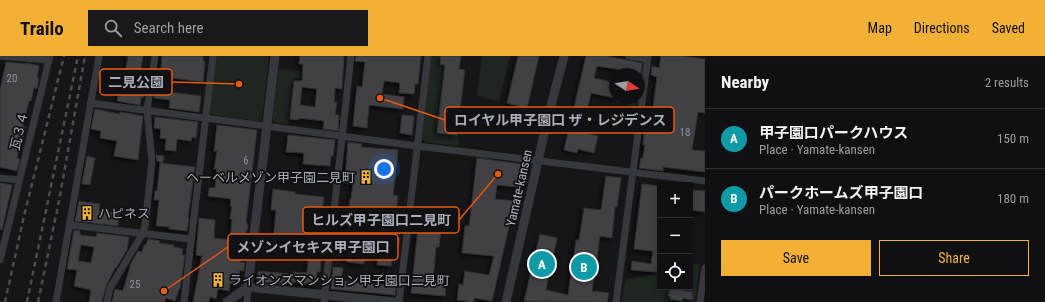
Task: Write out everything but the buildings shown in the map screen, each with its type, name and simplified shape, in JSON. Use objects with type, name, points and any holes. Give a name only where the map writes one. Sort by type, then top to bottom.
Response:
[{"type":"street","points":[[0,56],[50,58]]},
{"type":"street","points":[[56,302],[99,56]]},
{"type":"street","points":[[107,302],[110,288],[143,234],[152,162],[147,110],[155,56]]},
{"type":"street","points":[[184,302],[213,56]]},
{"type":"street","points":[[247,302],[275,56]]},
{"type":"street","points":[[324,298],[351,56]]},
{"type":"street","points":[[399,302],[428,56]]},
{"type":"street","name":"Yamate-kansen","points":[[506,302],[538,161],[564,56]]},
{"type":"street","points":[[616,302],[647,58],[629,56]]},
{"type":"street","name":"瓦３４","points":[[0,260],[50,58]]},
{"type":"street","points":[[90,102],[417,146],[705,181]]},
{"type":"street","points":[[0,178],[19,180]]},
{"type":"street","points":[[70,225],[191,239]]},
{"type":"street","points":[[700,302],[705,268]]},
{"type":"street","points":[[227,302],[248,287],[324,298],[395,302]]},
{"type":"shaded area","points":[[216,56],[269,56],[262,118],[258,121],[213,115],[210,112]]},
{"type":"shaded area","points":[[431,56],[441,56],[445,65],[437,133],[457,135],[459,139],[458,146],[425,142],[422,138]]},
{"type":"shaded area","points":[[482,56],[510,56],[499,101],[477,96]]},
{"type":"shaded area","points":[[279,69],[302,71],[301,78],[294,79],[289,124],[277,123],[273,120]]},
{"type":"shaded area","points":[[693,263],[700,264],[695,302],[622,302],[625,280],[657,274],[657,290],[693,290]]},
{"type":"railway","points":[[5,302],[24,216],[64,56]]},
{"type":"railway","points":[[27,302],[78,56]]},
{"type":"railway","points":[[38,302],[59,201],[85,56]]},
{"type":"place","name":"二見公園","points":[[239,84]]},
{"type":"place","name":"ロイヤル甲子園口 ザ・レジデンス","points":[[380,98]]},
{"type":"place","name":"ヒルズ甲子園口二見町","points":[[498,174]]},
{"type":"place","name":"ヘーベルメゾン甲子園二見町","points":[[366,177]]},
{"type":"place","name":"ハピネス","points":[[87,213]]},
{"type":"place","name":"甲子園口パークハウス","points":[[542,264]]},
{"type":"place","name":"パークホームズ甲子園口","points":[[584,267]]},
{"type":"place","name":"ライオンズマンション甲子園口二見町","points":[[218,280]]},
{"type":"place","name":"メゾンイセキス甲子園口","points":[[164,291]]}]
